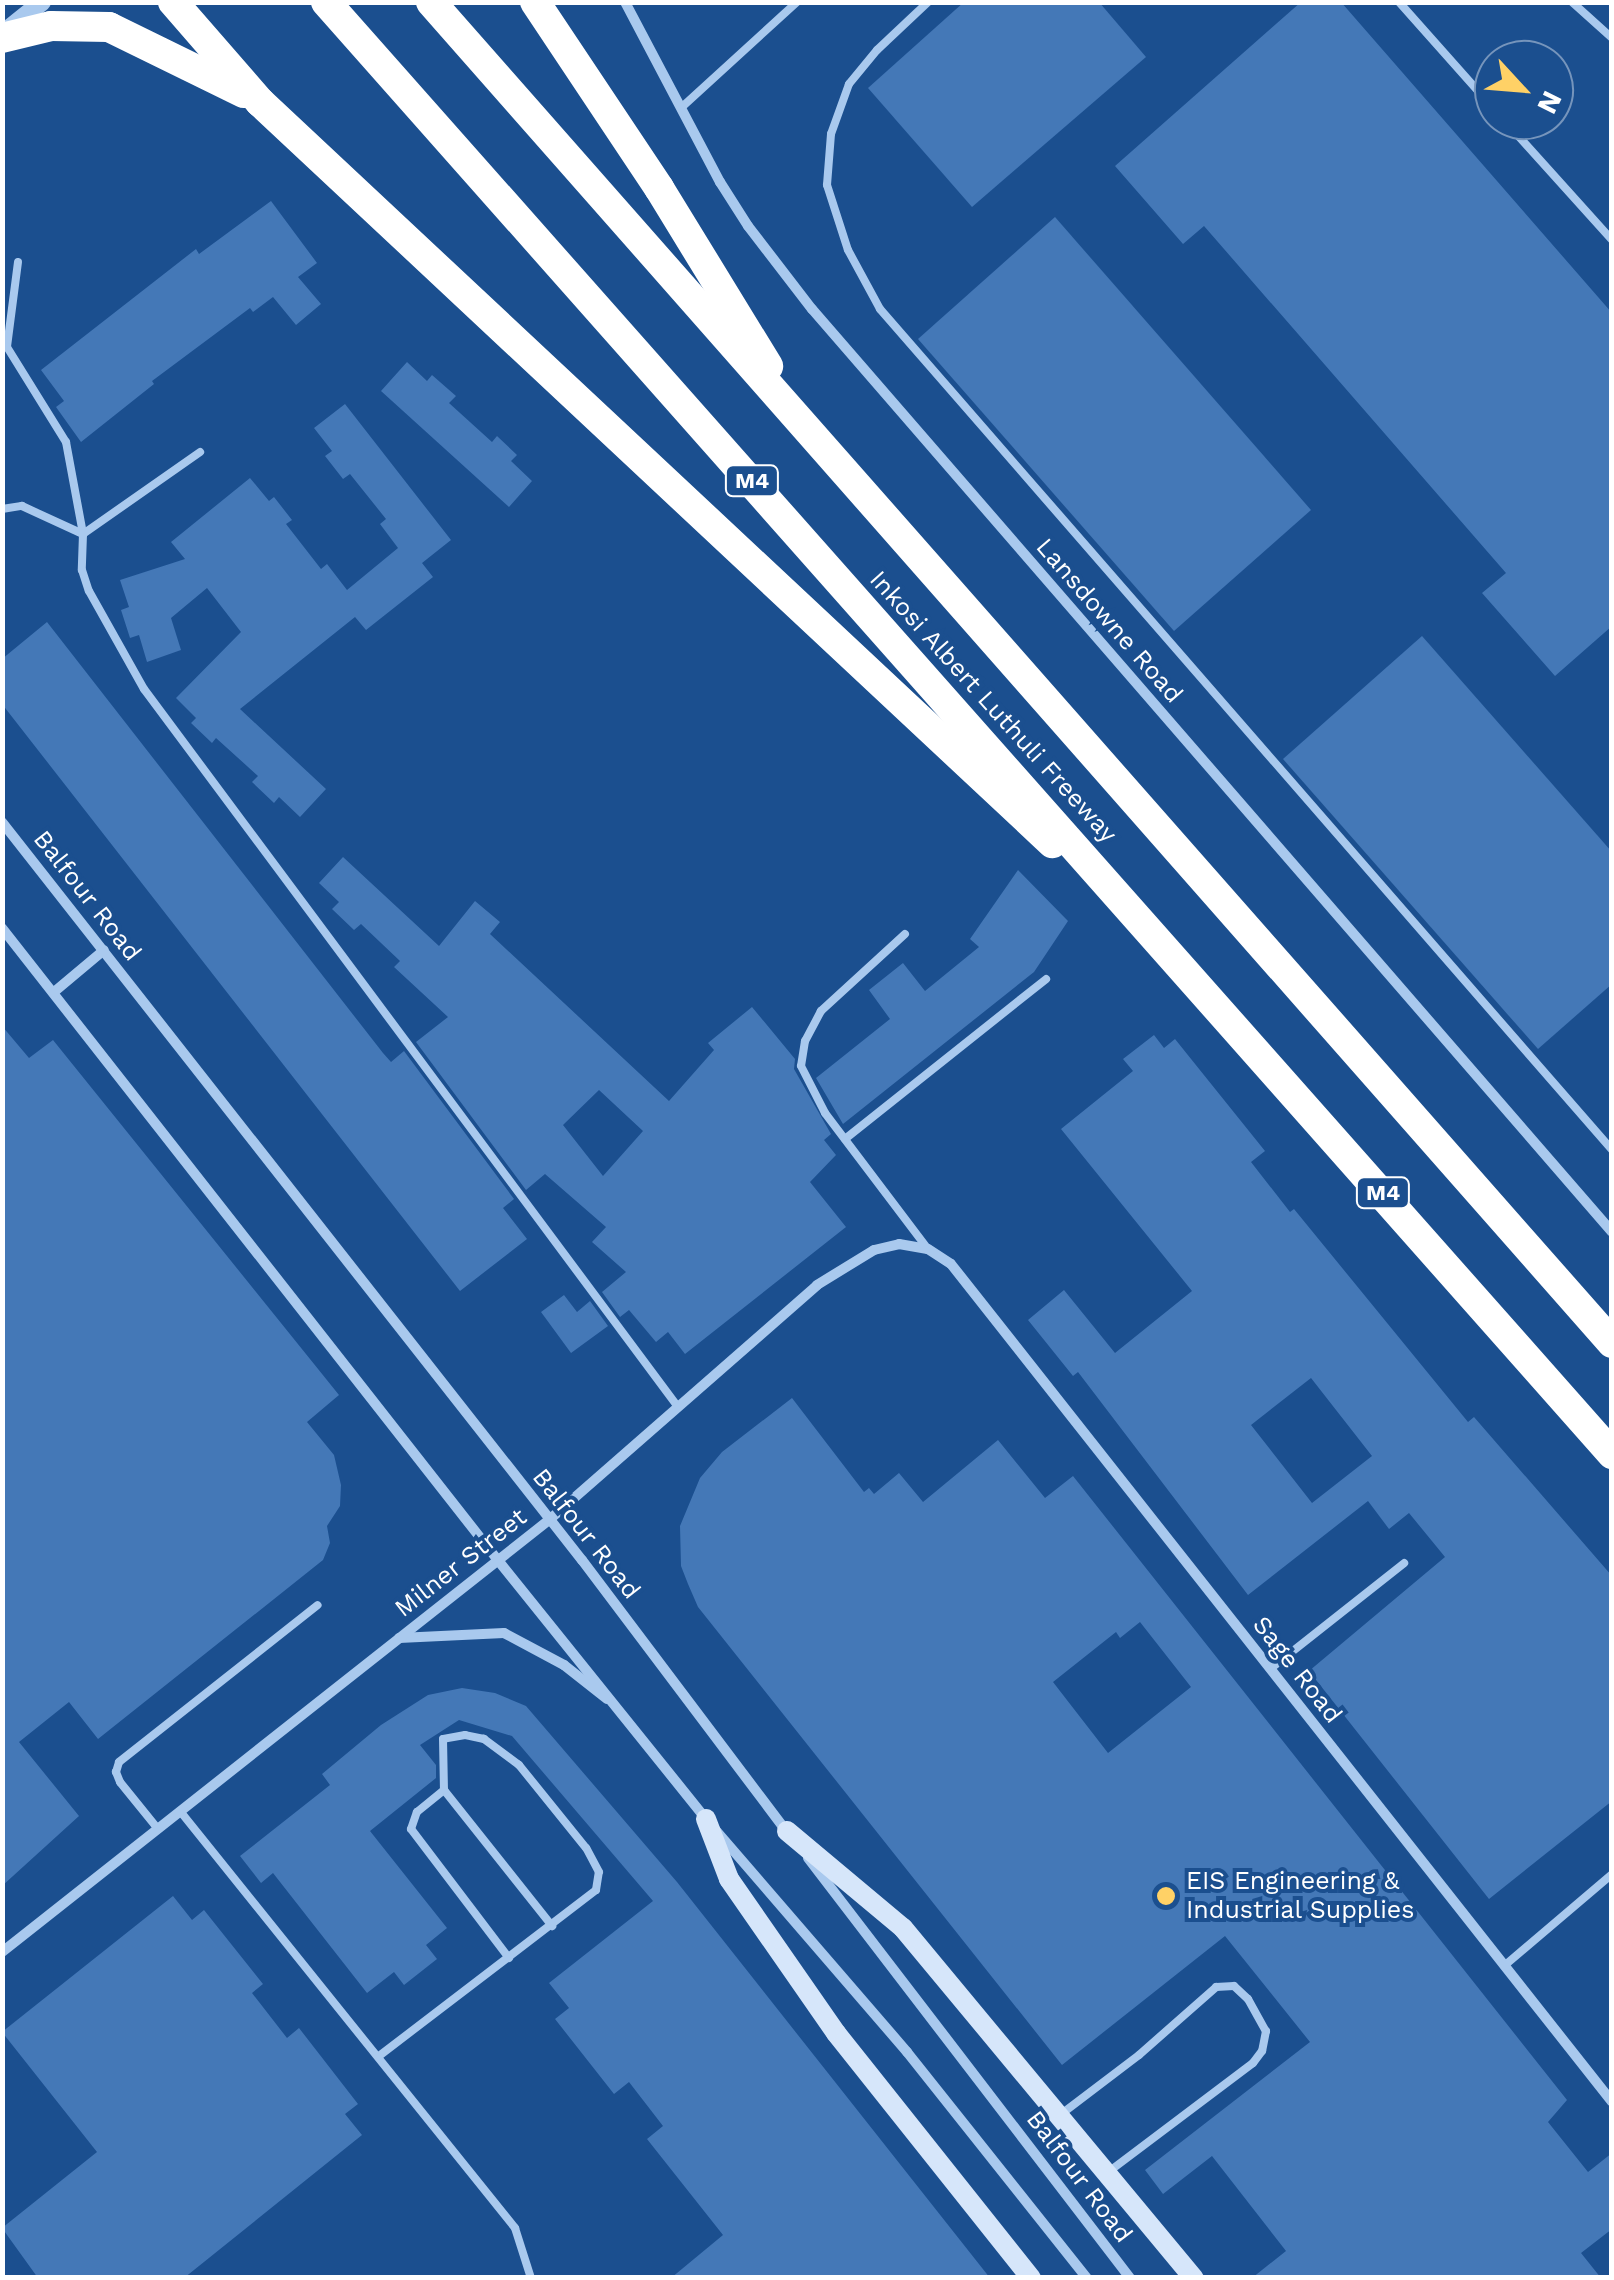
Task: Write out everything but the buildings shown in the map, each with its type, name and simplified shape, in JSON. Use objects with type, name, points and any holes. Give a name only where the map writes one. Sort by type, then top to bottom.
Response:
[{"type":"highway","points":[[173,2],[260,102],[705,522],[1178,959]]},
{"type":"highway","name":"Inkosi Albert Luthuli Freeway","points":[[326,2],[1178,959],[1612,1454]]},
{"type":"highway","name":"Inkosi Albert Luthuli Freeway","points":[[432,2],[1612,1343]]},
{"type":"highway","points":[[535,2],[660,188],[812,438]]},
{"type":"highway","points":[[2,36],[50,26],[109,28],[260,102]]},
{"type":"main road","points":[[706,1819],[729,1879],[826,2019],[1032,2278]]},
{"type":"main road","points":[[787,1832],[903,1928],[1194,2278]]},
{"type":"street","points":[[2,36],[42,2]]},
{"type":"street","name":"Lansdowne Road","points":[[625,2],[748,226],[812,309],[1612,1232]]},
{"type":"street","name":"Balfour Road","points":[[2,822],[549,1520],[1130,2278]]},
{"type":"street","points":[[2,928],[497,1559],[706,1819],[907,2052],[1087,2278]]},
{"type":"street","points":[[54,992],[104,950]]},
{"type":"street","name":"Milner Street","points":[[2,1952],[549,1520],[817,1284],[874,1250],[899,1244],[928,1249]]},
{"type":"street","name":"Sage Road","points":[[928,1249],[951,1264],[1612,2102]]},
{"type":"street","points":[[398,1638],[504,1634],[564,1666],[623,1712]]},
{"type":"lane","points":[[682,108],[797,2]]},
{"type":"lane","points":[[928,2],[877,50],[849,84],[830,134],[827,186],[848,250],[880,309],[1612,1150]]},
{"type":"lane","points":[[1399,2],[1474,86]]},
{"type":"lane","points":[[1572,2],[1612,38]]},
{"type":"lane","points":[[1522,140],[1612,240]]},
{"type":"lane","points":[[18,262],[8,347],[66,442],[83,534],[82,570],[89,591],[144,688],[678,1407]]},
{"type":"lane","points":[[83,534],[200,452]]},
{"type":"lane","points":[[2,509],[22,506],[83,534]]},
{"type":"lane","points":[[904,934],[821,1011],[805,1041],[801,1066],[813,1094],[928,1249]]},
{"type":"lane","points":[[845,1139],[1046,979]]},
{"type":"lane","points":[[1270,1669],[1404,1563]]},
{"type":"lane","points":[[158,1829],[120,1782],[116,1772],[119,1762],[318,1605]]},
{"type":"lane","points":[[379,2056],[552,1926],[596,1890],[600,1872],[586,1848],[518,1764],[484,1739],[465,1735],[443,1740],[444,1790],[552,1926]]},
{"type":"lane","points":[[444,1790],[417,1812],[411,1828],[509,1958]]},
{"type":"lane","points":[[180,1811],[516,2228],[531,2278]]},
{"type":"lane","points":[[1504,1966],[1612,1874]]},
{"type":"lane","points":[[1060,2116],[1216,1987],[1234,1986],[1248,2000],[1266,2032],[1262,2050],[1253,2064],[1108,2173]]},
{"type":"place","name":"EIS Engineering & Industrial Supplies","points":[[1166,1896]]}]
